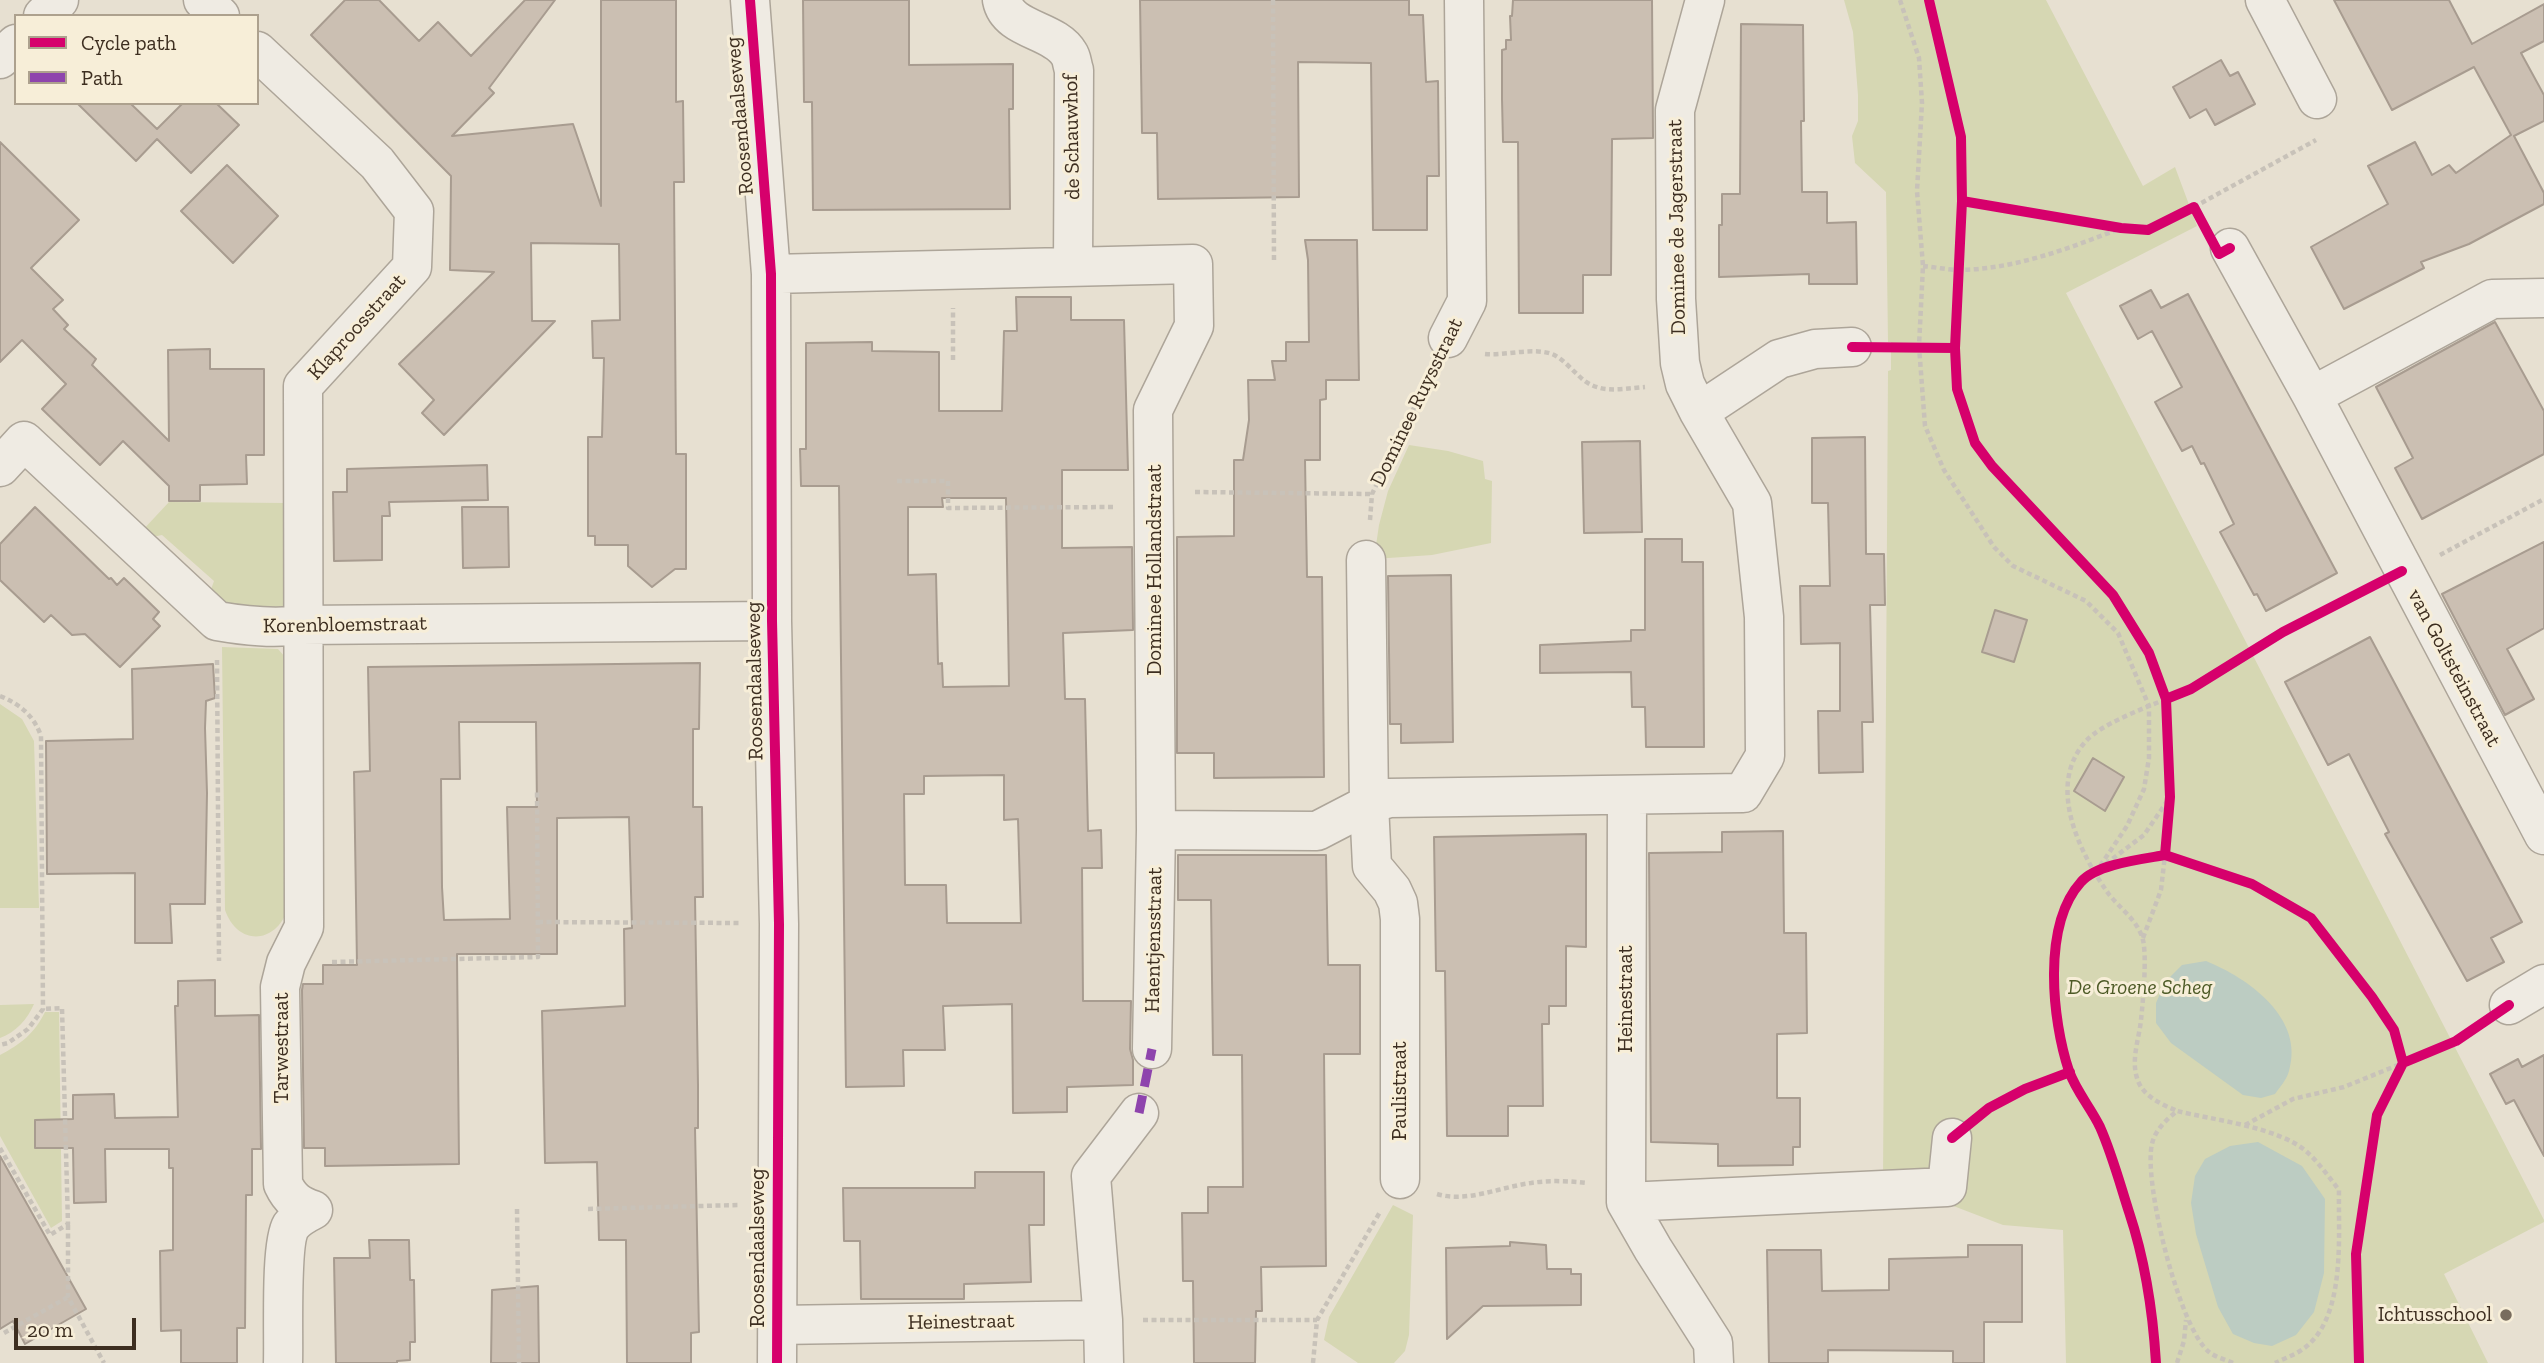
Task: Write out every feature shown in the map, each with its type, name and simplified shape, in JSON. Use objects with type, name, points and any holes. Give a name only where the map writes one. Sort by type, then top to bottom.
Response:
[{"type":"street","points":[[45,14],[59,0]]},
{"type":"street","points":[[203,0],[218,14]]},
{"type":"street","name":"Roosendaalseweg","points":[[750,0],[771,274],[772,621],[779,924],[777,1363]]},
{"type":"street","name":"de Schauwhof","points":[[1002,0],[1014,19],[1057,42],[1069,54],[1074,70],[1073,267]]},
{"type":"street","name":"Dominee Ruysstraat","points":[[1448,338],[1467,300],[1464,0]]},
{"type":"street","name":"Dominee de Jagerstraat","points":[[1627,796],[1743,793],[1765,756],[1764,617],[1752,503],[1692,398],[1680,363],[1676,299],[1675,110],[1705,0]]},
{"type":"street","points":[[2265,0],[2317,99]]},
{"type":"street","points":[[0,60],[14,46]]},
{"type":"street","name":"Klaproosstraat","points":[[259,53],[377,163],[414,211],[412,267],[303,386],[302,625]]},
{"type":"street","name":"van Goltsteinstraat","points":[[2230,248],[2312,397],[2402,571],[2532,783],[2544,835]]},
{"type":"street","name":"Dominee Hollandstraat","points":[[771,274],[1194,264],[1195,326],[1153,410],[1156,830]]},
{"type":"street","points":[[2312,397],[2492,299],[2544,298]]},
{"type":"street","points":[[1692,398],[1779,359],[1815,349],[1852,347]]},
{"type":"street","points":[[8,443],[217,621]]},
{"type":"street","points":[[1366,559],[1368,804]]},
{"type":"street","name":"Korenbloemstraat","points":[[217,621],[280,628],[302,625],[772,621]]},
{"type":"street","name":"Tarwestraat","points":[[284,1363],[285,1245],[292,1224],[313,1210],[292,1199],[283,1184],[280,987],[286,963],[304,927],[302,625]]},
{"type":"street","points":[[1156,830],[1317,831],[1368,804],[1389,799],[1627,796]]},
{"type":"street","name":"Heinestraat","points":[[1626,1194],[1627,796]]},
{"type":"street","name":"Paulistraat","points":[[1368,804],[1372,866],[1392,890],[1398,903],[1400,919],[1400,1179]]},
{"type":"street","name":"Haentjensstraat","points":[[1152,1049],[1156,830]]},
{"type":"street","points":[[2509,1005],[2544,984]]},
{"type":"street","points":[[1104,1363],[1091,1177],[1139,1113]]},
{"type":"street","points":[[1714,1363],[1713,1343],[1653,1249],[1626,1194],[1947,1187],[1952,1138]]},
{"type":"street","name":"Heinestraat","points":[[777,1325],[1103,1320]]},
{"type":"path","points":[[1273,0],[1274,263]]},
{"type":"path","points":[[1900,0],[1919,58],[1922,103],[1917,191],[1923,265],[1925,426],[1944,470],[1994,548],[2013,566],[2086,601],[2118,633],[2150,706],[2149,758],[2144,789],[2127,826],[2096,872]]},
{"type":"path","points":[[2183,213],[2322,136],[2306,105],[2317,99]]},
{"type":"path","points":[[2194,207],[2219,254],[2230,248]]},
{"type":"path","points":[[2095,224],[2135,229]]},
{"type":"path","points":[[1923,265],[1959,270],[1988,267],[2039,257],[2121,228]]},
{"type":"path","points":[[1958,283],[1959,256]]},
{"type":"path","points":[[953,269],[953,360]]},
{"type":"path","points":[[1448,338],[1469,350],[1487,355],[1538,352],[1553,354],[1588,385],[1603,390],[1692,398]]},
{"type":"path","points":[[1852,347],[1925,347]]},
{"type":"path","points":[[897,481],[948,481],[948,508],[1155,499],[1372,494]]},
{"type":"path","points":[[2402,571],[2422,565],[2544,499]]},
{"type":"path","points":[[217,621],[219,961]]},
{"type":"path","points":[[2162,688],[2167,713]]},
{"type":"path","points":[[2143,939],[2132,919],[2109,894],[2096,872],[2069,814],[2066,787],[2071,764],[2087,740],[2128,715],[2178,694]]},
{"type":"path","points":[[0,696],[20,707],[36,722],[41,736],[43,1009],[29,1029],[8,1043],[0,1045]]},
{"type":"path","points":[[286,963],[538,957],[537,789]]},
{"type":"path","points":[[2081,881],[2144,835],[2170,791]]},
{"type":"path","points":[[2168,820],[2170,791]]},
{"type":"path","points":[[2178,860],[2162,852],[2161,890],[2143,939],[2141,1018],[2134,1059],[2137,1080],[2145,1092],[2160,1104],[2177,1111],[2244,1125],[2278,1136],[2306,1151],[2339,1190],[2338,1277],[2325,1324],[2302,1350],[2275,1363]]},
{"type":"path","points":[[2096,872],[2132,861]]},
{"type":"path","points":[[538,922],[779,924]]},
{"type":"path","points":[[43,1009],[62,1008],[68,1297],[104,1363]]},
{"type":"path","points":[[2244,1125],[2293,1099],[2344,1087],[2405,1058]]},
{"type":"path","points":[[2392,1084],[2405,1058]]},
{"type":"path","points":[[2177,1111],[2162,1124],[2152,1144],[2151,1173],[2156,1211],[2186,1319],[2208,1352],[2233,1363]]},
{"type":"path","points":[[0,1148],[50,1235],[68,1224]]},
{"type":"path","points":[[1314,1363],[1317,1320],[1400,1179],[1421,1190],[1446,1197],[1471,1195],[1532,1182],[1569,1181],[1626,1194]]},
{"type":"path","points":[[588,1209],[777,1204]]},
{"type":"path","points":[[517,1209],[519,1363]]},
{"type":"path","points":[[4,1333],[68,1297]]},
{"type":"path","points":[[2177,1363],[2184,1341],[2186,1319]]},
{"type":"path","points":[[1103,1320],[1317,1320]]},
{"type":"green space","name":"De Groene Scheg","points":[[1844,0],[2046,0],[2143,186],[2175,167],[2197,226],[2066,293],[2544,1220],[2444,1274],[2488,1363],[2066,1363],[2063,1230],[2003,1225],[1883,1179],[1888,371],[1891,370],[1891,342],[1888,342],[1886,192],[1855,163],[1852,136],[1858,121],[1858,95],[1853,32]]},
{"type":"green space","points":[[1409,445],[1448,451],[1483,461],[1485,479],[1492,481],[1491,543],[1432,555],[1374,559],[1388,491]]},
{"type":"green space","points":[[169,502],[285,503],[286,605],[283,611],[220,608],[208,598],[214,581],[162,535],[148,538],[141,532]]},
{"type":"green space","points":[[222,647],[278,649],[285,657],[288,908],[275,929],[257,936],[239,930],[225,910]]},
{"type":"green space","points":[[0,704],[22,719],[34,741],[39,908],[0,908]]},
{"type":"green space","points":[[34,1004],[20,1025],[0,1038],[0,1005]]},
{"type":"green space","points":[[45,1012],[59,1012],[62,1221],[51,1228],[0,1136],[0,1055],[26,1038]]},
{"type":"green space","points":[[1393,1205],[1413,1215],[1409,1335],[1405,1351],[1394,1363],[1358,1363],[1324,1340],[1329,1317]]},
{"type":"shaded area","points":[[2206,961],[2255,989],[2281,1017],[2289,1034],[2292,1052],[2288,1074],[2275,1094],[2261,1098],[2243,1095],[2171,1043],[2156,1023],[2156,1003],[2165,982],[2182,965]]},
{"type":"shaded area","points":[[2258,1142],[2302,1166],[2325,1199],[2324,1273],[2314,1312],[2296,1335],[2272,1346],[2254,1343],[2233,1334],[2218,1307],[2196,1234],[2191,1203],[2195,1176],[2205,1159],[2230,1146]]},
{"type":"building","points":[[345,0],[379,0],[419,41],[438,22],[471,56],[525,0],[555,0],[489,88],[494,93],[452,136],[573,124],[601,206],[601,0],[676,0],[676,102],[683,101],[684,182],[674,182],[676,454],[686,454],[686,569],[675,569],[652,587],[628,566],[628,545],[595,545],[595,536],[588,536],[588,437],[602,437],[604,358],[593,358],[592,321],[620,320],[619,244],[531,243],[532,321],[555,321],[444,435],[422,413],[434,400],[399,364],[494,272],[450,270],[451,176],[311,35]]},
{"type":"building","points":[[803,0],[909,0],[909,65],[1013,64],[1013,109],[1009,109],[1010,209],[813,210],[812,102],[804,102]]},
{"type":"building","points":[[1140,0],[1409,0],[1409,15],[1423,15],[1426,82],[1438,81],[1439,176],[1427,176],[1427,230],[1373,230],[1371,63],[1298,62],[1299,197],[1158,199],[1157,133],[1142,133]]},
{"type":"building","points":[[1513,0],[1652,0],[1653,138],[1612,139],[1611,275],[1583,275],[1583,313],[1519,313],[1518,142],[1503,142],[1502,99],[1502,50],[1506,49],[1506,40],[1511,40],[1510,16]]},
{"type":"building","points":[[2334,0],[2449,0],[2472,44],[2544,4],[2544,41],[2521,53],[2544,95],[2544,121],[2514,136],[2544,193],[2544,204],[2469,244],[2421,262],[2424,268],[2344,309],[2311,247],[2388,204],[2368,166],[2415,142],[2432,175],[2449,165],[2456,173],[2511,135],[2474,67],[2392,110]]},
{"type":"building","points":[[1741,24],[1803,25],[1802,192],[1827,192],[1827,223],[1856,222],[1857,284],[1809,284],[1809,274],[1719,277],[1722,194],[1740,194]]},
{"type":"building","points":[[2221,60],[2230,76],[2238,72],[2255,104],[2215,125],[2206,109],[2190,118],[2173,87]]},
{"type":"building","points":[[79,105],[132,105],[157,129],[181,105],[218,105],[239,125],[191,173],[157,139],[136,161]]},
{"type":"building","points":[[0,142],[79,220],[31,268],[63,300],[53,309],[68,325],[64,329],[96,359],[92,365],[169,441],[168,350],[210,349],[210,369],[264,369],[264,455],[246,455],[247,484],[200,485],[200,501],[169,501],[169,486],[123,441],[100,465],[42,409],[66,384],[22,340],[0,362]]},
{"type":"building","points":[[227,165],[278,216],[233,263],[181,211]]},
{"type":"building","points":[[1305,240],[1357,240],[1359,380],[1326,380],[1326,399],[1320,400],[1320,460],[1305,460],[1307,577],[1322,577],[1324,777],[1214,778],[1214,753],[1177,753],[1177,537],[1234,536],[1234,460],[1243,460],[1249,420],[1248,380],[1275,380],[1272,361],[1286,361],[1286,342],[1309,342],[1308,260]]},
{"type":"building","points":[[2151,290],[2161,308],[2188,294],[2337,573],[2266,611],[2257,594],[2254,595],[2220,532],[2234,524],[2204,463],[2201,464],[2192,446],[2182,451],[2155,402],[2182,387],[2152,331],[2138,339],[2120,306]]},
{"type":"building","points":[[1016,297],[1071,297],[1071,320],[1124,320],[1128,470],[1062,470],[1062,548],[1132,547],[1133,630],[1063,633],[1065,699],[1085,699],[1088,831],[1101,830],[1102,868],[1082,868],[1083,1001],[1131,1001],[1130,1049],[1133,1085],[1067,1087],[1067,1112],[1013,1113],[1012,1004],[943,1006],[945,1050],[903,1050],[904,1086],[846,1087],[839,486],[801,486],[800,449],[806,449],[806,343],[872,342],[872,351],[939,352],[939,411],[1002,411],[1004,331],[1017,331]],"holes":[[[942,498],[1006,498],[1009,686],[943,687],[942,663],[938,664],[936,574],[908,575],[908,507],[943,507]],[[1004,775],[1004,820],[1018,819],[1021,923],[947,923],[946,885],[905,885],[904,794],[924,794],[924,776]]]},
{"type":"building","points":[[2495,322],[2544,411],[2544,454],[2422,519],[2395,468],[2413,458],[2376,387]]},
{"type":"building","points":[[1865,437],[1866,554],[1884,554],[1885,605],[1870,605],[1873,722],[1862,722],[1863,772],[1819,773],[1818,711],[1840,711],[1840,643],[1801,644],[1800,586],[1830,586],[1828,503],[1812,503],[1812,438]]},
{"type":"building","points":[[1640,441],[1642,532],[1584,533],[1582,442]]},
{"type":"building","points":[[487,465],[488,500],[389,502],[390,516],[382,516],[382,560],[334,561],[333,492],[347,492],[347,469]]},
{"type":"building","points":[[35,507],[109,579],[117,585],[124,578],[159,612],[153,619],[160,626],[120,667],[85,634],[72,635],[51,615],[44,622],[0,580],[0,544]]},
{"type":"building","points":[[462,507],[508,507],[509,567],[463,568]]},
{"type":"building","points":[[1645,539],[1682,539],[1682,562],[1703,562],[1704,747],[1646,747],[1645,707],[1632,707],[1631,672],[1540,673],[1540,645],[1631,641],[1631,630],[1645,630]]},
{"type":"building","points":[[2544,542],[2544,628],[2507,649],[2534,699],[2505,715],[2442,594]]},
{"type":"building","points":[[1451,575],[1453,742],[1401,743],[1401,724],[1390,724],[1388,576]]},
{"type":"building","points":[[1995,610],[2027,620],[2014,662],[1982,652]]},
{"type":"building","points":[[2370,637],[2522,922],[2491,938],[2504,962],[2467,981],[2385,834],[2389,832],[2349,754],[2328,765],[2285,682]]},
{"type":"building","points":[[700,663],[699,729],[693,729],[693,807],[702,807],[703,897],[695,897],[698,1128],[695,1128],[699,1332],[691,1333],[691,1363],[627,1363],[626,1240],[599,1240],[597,1162],[545,1163],[542,1011],[625,1006],[624,929],[632,928],[629,817],[557,818],[557,954],[457,954],[459,1164],[325,1166],[325,1148],[304,1148],[303,984],[323,984],[323,965],[357,965],[354,772],[370,771],[368,667]],"holes":[[[459,722],[536,722],[537,807],[507,807],[510,919],[444,920],[441,779],[460,779]]]},
{"type":"building","points":[[213,664],[215,698],[206,701],[205,728],[205,904],[170,904],[172,943],[135,943],[135,873],[47,874],[46,741],[133,739],[132,669]]},
{"type":"building","points":[[2093,758],[2124,777],[2105,811],[2074,791]]},
{"type":"building","points":[[1783,831],[1784,933],[1806,933],[1807,1033],[1777,1034],[1777,1098],[1800,1098],[1800,1147],[1793,1147],[1793,1165],[1718,1166],[1718,1144],[1651,1142],[1649,853],[1722,852],[1722,832]]},
{"type":"building","points":[[1586,834],[1586,947],[1566,946],[1566,1006],[1549,1006],[1549,1024],[1542,1024],[1543,1106],[1508,1106],[1508,1136],[1447,1136],[1445,971],[1436,971],[1434,837]]},
{"type":"building","points":[[1178,855],[1326,855],[1328,965],[1360,965],[1360,1054],[1324,1054],[1326,1266],[1261,1267],[1262,1311],[1256,1311],[1255,1363],[1194,1363],[1193,1281],[1183,1281],[1182,1213],[1208,1213],[1208,1187],[1243,1187],[1242,1055],[1213,1055],[1211,900],[1178,900]]},
{"type":"building","points":[[215,980],[215,1016],[259,1015],[261,1149],[252,1149],[252,1195],[246,1195],[245,1328],[237,1328],[237,1363],[181,1363],[181,1330],[161,1331],[160,1251],[173,1250],[173,1168],[169,1168],[169,1149],[105,1149],[106,1202],[74,1203],[73,1148],[35,1148],[35,1120],[73,1119],[73,1095],[114,1094],[115,1118],[178,1117],[175,1006],[178,1006],[178,981]]},
{"type":"building","points":[[2544,1055],[2544,1156],[2514,1100],[2506,1104],[2490,1074],[2518,1059],[2522,1067]]},
{"type":"building","points":[[0,1156],[86,1309],[25,1344],[13,1321],[0,1329]]},
{"type":"building","points":[[975,1172],[1044,1172],[1044,1225],[1029,1225],[1031,1282],[964,1284],[964,1299],[861,1299],[860,1241],[844,1241],[843,1188],[975,1188]]},
{"type":"building","points":[[369,1240],[409,1240],[410,1280],[414,1280],[415,1342],[410,1342],[410,1360],[397,1363],[336,1363],[334,1258],[370,1258]]},
{"type":"building","points":[[1510,1242],[1546,1245],[1547,1269],[1571,1269],[1571,1274],[1581,1274],[1581,1305],[1483,1306],[1447,1339],[1446,1248],[1510,1246]]},
{"type":"building","points":[[1968,1245],[2022,1245],[2022,1322],[1984,1322],[1984,1363],[1953,1363],[1953,1351],[1828,1350],[1828,1363],[1769,1363],[1767,1250],[1821,1250],[1822,1291],[1889,1290],[1889,1259],[1968,1257]]},
{"type":"building","points":[[538,1286],[539,1363],[491,1363],[492,1290]]},
{"type":"marked path","points":[[1139,1113],[1152,1049]]},
{"type":"cycle path","points":[[750,0],[771,274],[772,621],[779,924],[777,1363]]},
{"type":"cycle path","points":[[1929,0],[1961,137],[1962,201],[1955,348],[1957,389],[1975,443],[1992,466],[2113,595],[2149,653],[2166,699],[2170,797],[2165,855],[2252,884],[2311,918],[2394,1030],[2403,1063],[2377,1115],[2356,1254],[2359,1363]]},
{"type":"cycle path","points":[[1962,201],[2121,228],[2148,230],[2194,207],[2219,254],[2230,248]]},
{"type":"cycle path","points":[[1852,347],[1955,348]]},
{"type":"cycle path","points":[[2166,699],[2191,689],[2283,632],[2402,571]]},
{"type":"cycle path","points":[[2156,1363],[2140,1249],[2104,1137],[2069,1071],[2058,1026],[2054,973],[2060,922],[2069,900],[2081,882],[2108,867],[2165,855]]},
{"type":"cycle path","points":[[2403,1063],[2456,1041],[2509,1005]]},
{"type":"cycle path","points":[[1952,1138],[1989,1108],[2025,1089],[2070,1072]]},
{"type":"place","name":"Ichtusschool","points":[[2506,1315]]}]
